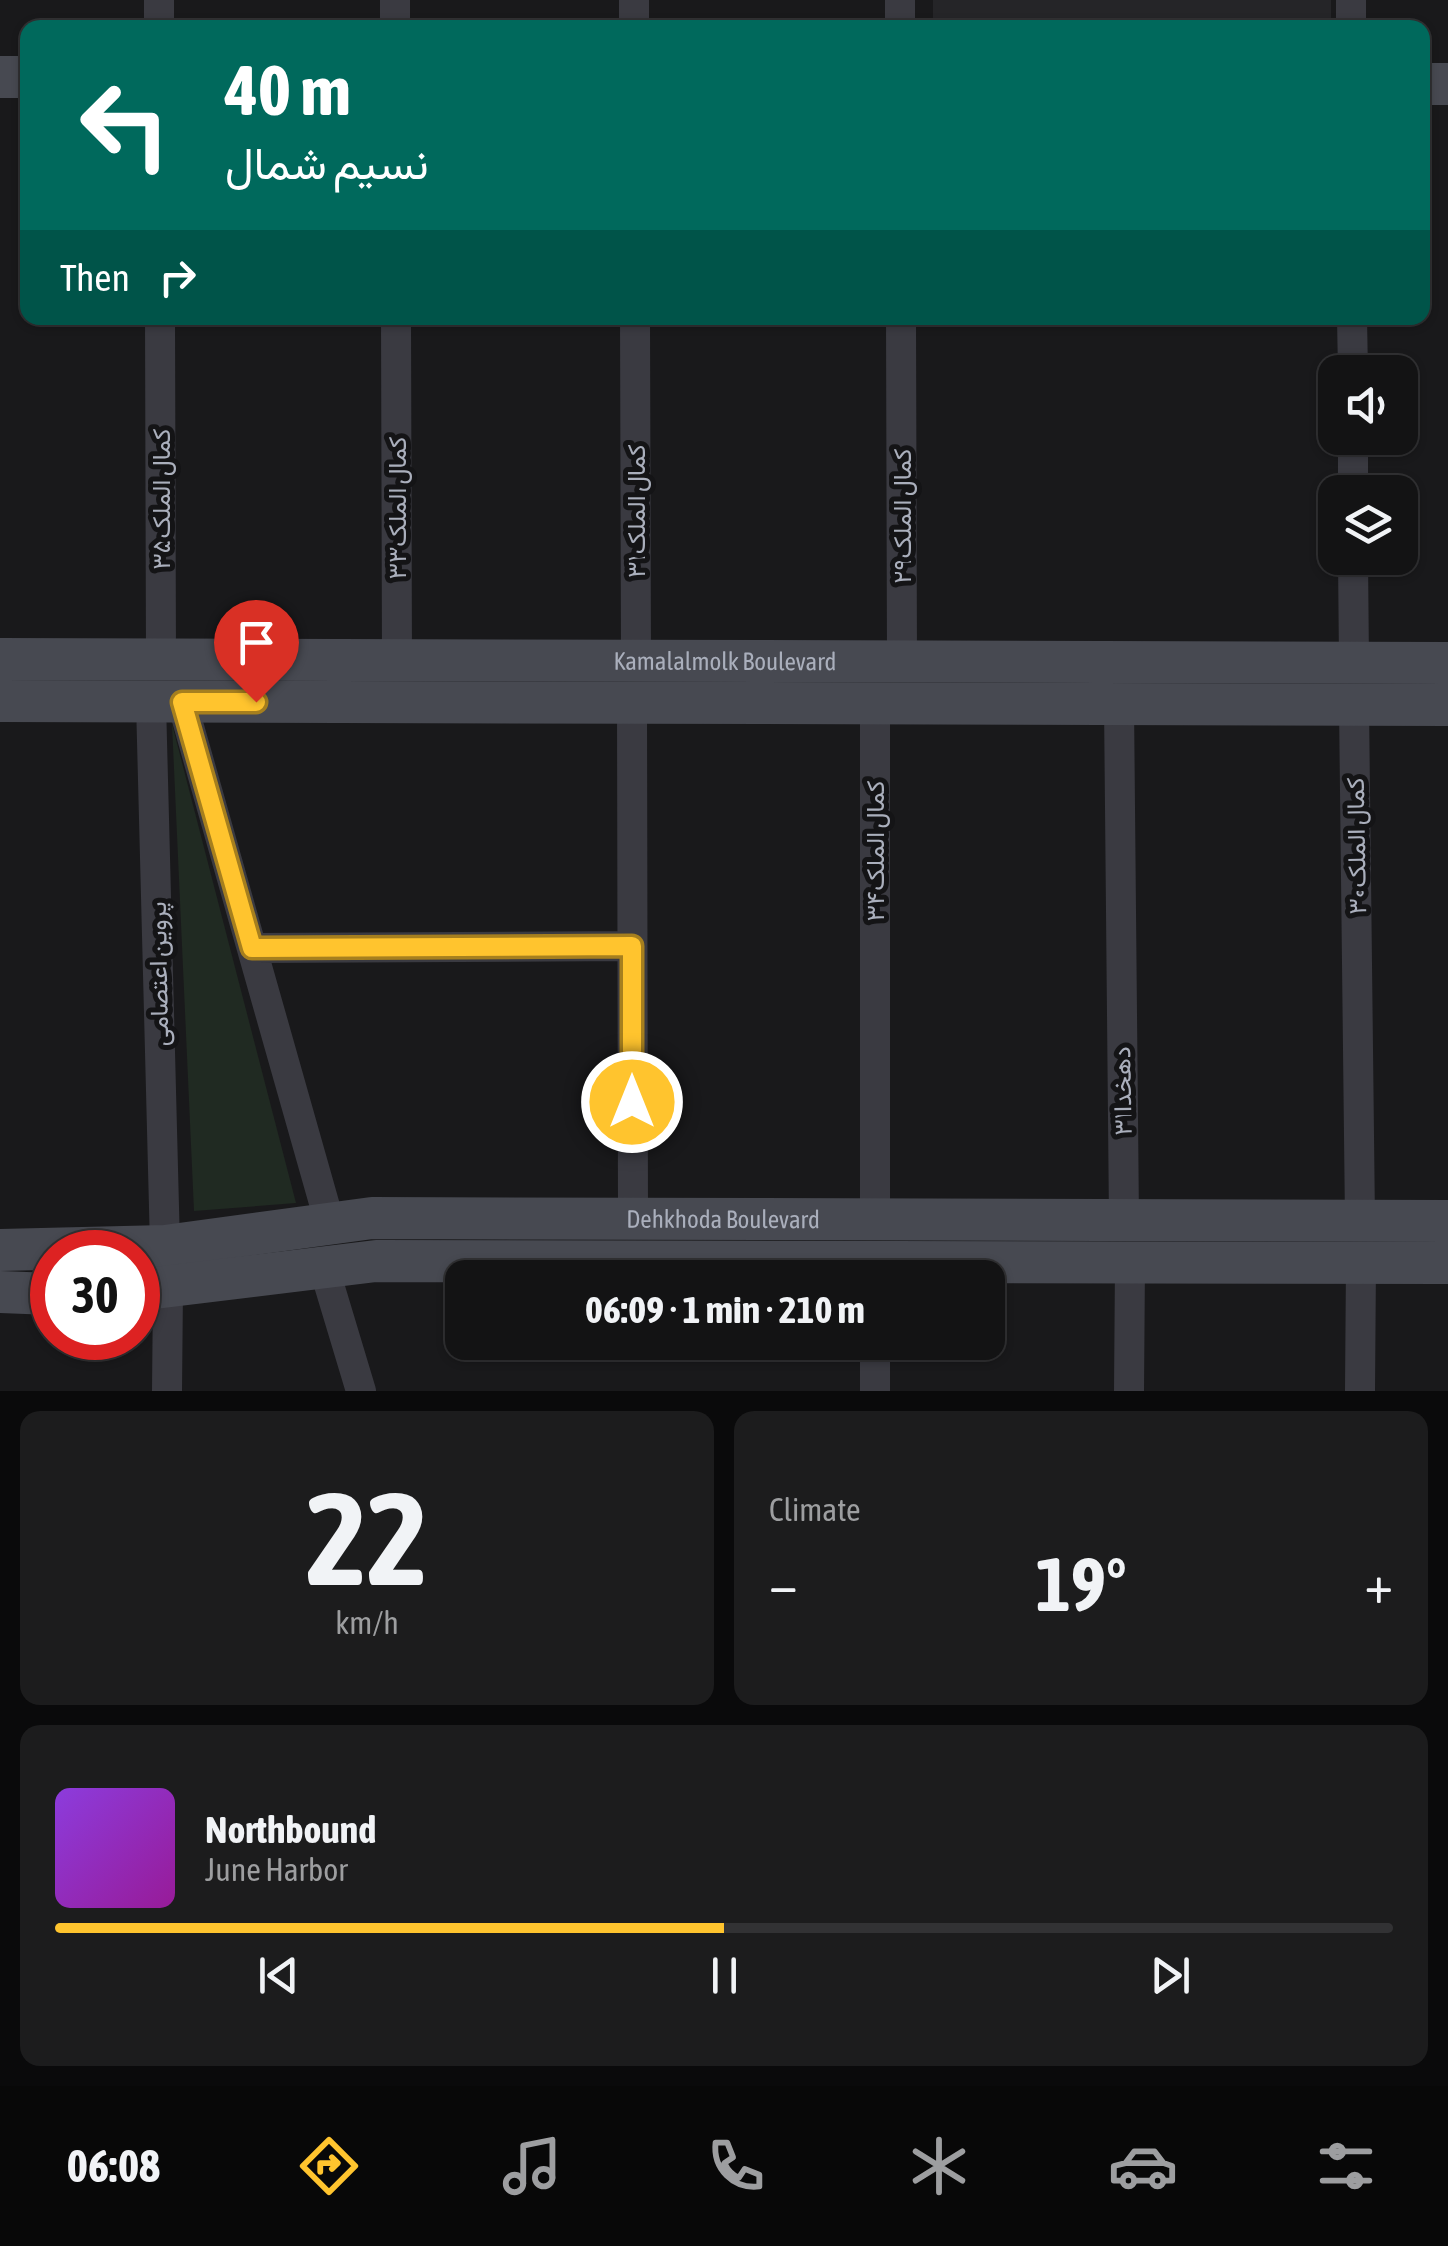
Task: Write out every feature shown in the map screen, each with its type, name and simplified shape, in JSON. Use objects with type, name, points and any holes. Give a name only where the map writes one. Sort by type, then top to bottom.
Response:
[{"type":"street","name":"کمال الملک۳۳","points":[[396,325],[397,660]]},
{"type":"street","name":"کمال الملک۳۱","points":[[632,1219],[635,325]]},
{"type":"street","name":"کمال الملک۲۹","points":[[901,325],[902,661]]},
{"type":"street","points":[[1352,325],[1353,355]]},
{"type":"street","name":"کمال الملک۳۵","points":[[160,328],[161,660]]},
{"type":"street","points":[[1353,575],[1354,663]]},
{"type":"street","name":"Kamalalmolk Boulevard","points":[[0,659],[514,660],[634,682],[874,704],[1448,705]]},
{"type":"street","points":[[514,660],[514,703]]},
{"type":"street","name":"Kamalalmolk Boulevard","points":[[0,701],[514,703],[634,682],[902,661],[1448,663]]},
{"type":"street","points":[[166,702],[252,948],[330,1224]]},
{"type":"street","name":"پروین اعتصامی","points":[[165,1246],[166,702]]},
{"type":"street","name":"کمال الملک۳۴","points":[[874,704],[876,1220]]},
{"type":"street","name":"دهخدا۳۱","points":[[1119,704],[1124,1220]]},
{"type":"street","name":"کمال الملک۳۰","points":[[1354,705],[1360,1391]]},
{"type":"street","points":[[252,948],[632,946]]},
{"type":"street","name":"Dehkhoda Boulevard","points":[[0,1250],[165,1246],[372,1218],[1124,1220],[1235,1241],[1360,1242],[1448,1263]]},
{"type":"street","name":"Dehkhoda Boulevard","points":[[1360,1242],[1448,1221]]},
{"type":"street","name":"Dehkhoda Boulevard","points":[[1005,1266],[1130,1262],[1235,1241]]},
{"type":"street","name":"Dehkhoda Boulevard","points":[[160,1288],[376,1260],[445,1261]]},
{"type":"street","points":[[1130,1262],[1130,1391]]},
{"type":"street","points":[[324,1268],[361,1391]]},
{"type":"street","points":[[0,1292],[30,1293]]},
{"type":"street","points":[[160,1340],[167,1391]]},
{"type":"street","points":[[875,1391],[876,1360]]},
{"type":"shaded area","points":[[933,0],[1331,0],[1331,20],[933,20]]},
{"type":"shaded area","points":[[172,724],[296,1203],[194,1211]]},
{"type":"route","points":[[256,702],[182,702],[252,948],[632,946],[632,1102]]}]
